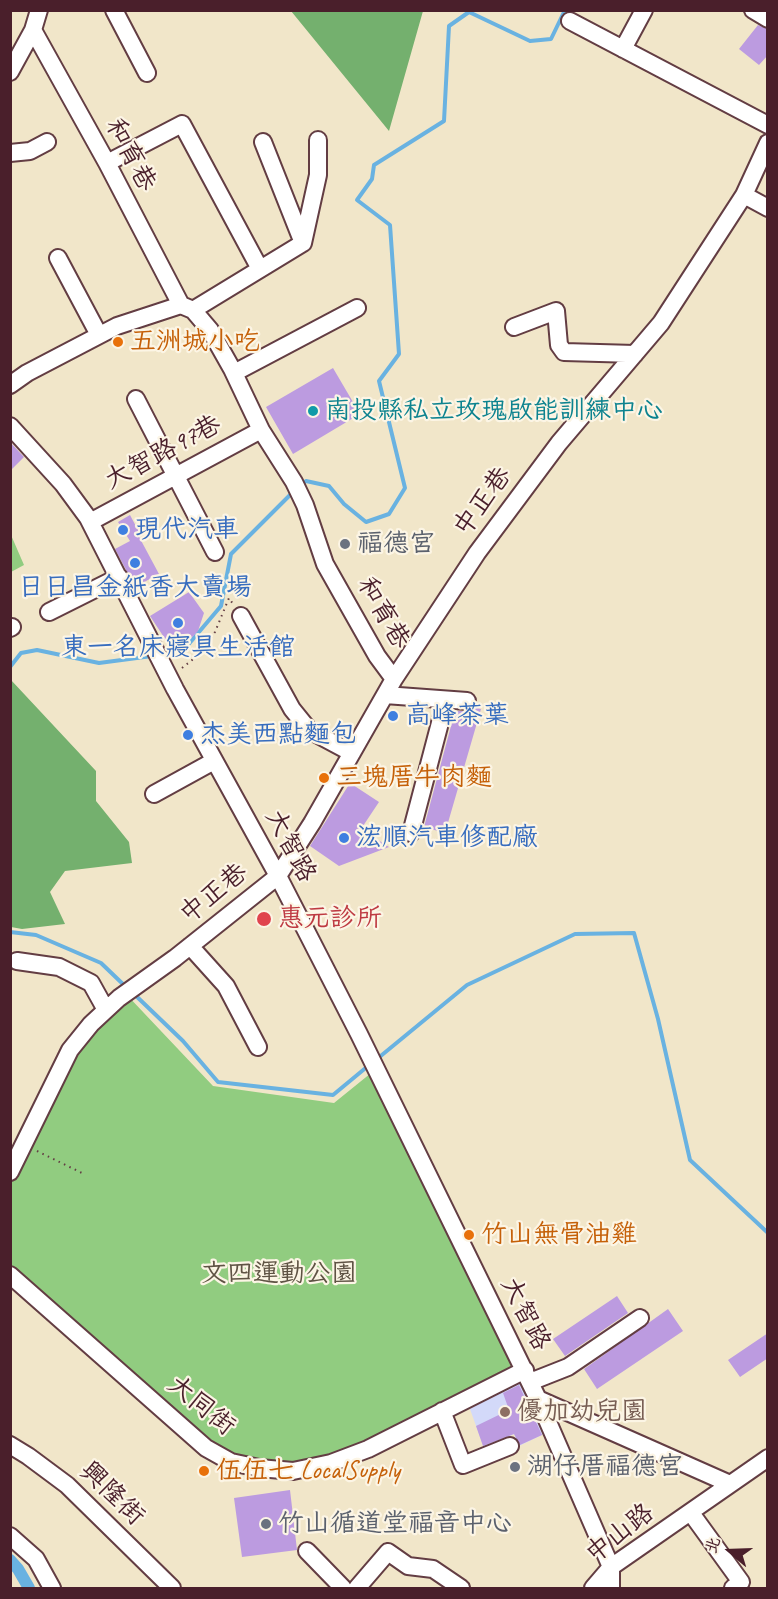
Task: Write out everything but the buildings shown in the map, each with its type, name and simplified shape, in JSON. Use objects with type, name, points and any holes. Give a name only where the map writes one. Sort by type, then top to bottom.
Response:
[{"type":"street","points":[[10,72],[33,30],[39,10]]},
{"type":"street","points":[[114,10],[147,72]]},
{"type":"street","points":[[623,50],[644,10]]},
{"type":"street","points":[[753,10],[768,19]]},
{"type":"street","points":[[570,21],[768,125]]},
{"type":"street","name":"和育巷","points":[[33,30],[187,308],[210,330],[234,373],[261,430],[294,482],[305,505],[325,564],[377,656],[394,680]]},
{"type":"street","points":[[107,163],[182,124],[260,269]]},
{"type":"street","points":[[10,385],[27,373],[117,326],[187,308],[303,243],[318,175],[318,140]]},
{"type":"street","points":[[10,153],[30,151],[47,142]]},
{"type":"street","points":[[263,142],[303,243]]},
{"type":"street","name":"中正巷","points":[[11,1169],[70,1050],[91,1024],[131,990],[278,876],[312,823],[394,680],[484,543],[559,443],[661,323],[744,195],[768,143]]},
{"type":"street","points":[[744,195],[768,208]]},
{"type":"street","points":[[58,258],[99,335]]},
{"type":"street","points":[[234,373],[357,308]]},
{"type":"street","points":[[514,327],[556,311],[559,345],[564,352],[635,354]]},
{"type":"street","points":[[136,399],[215,552]]},
{"type":"street","name":"大智路","points":[[10,426],[63,484],[90,522],[214,761],[278,876],[538,1399],[611,1567],[611,1588]]},
{"type":"street","name":"大智路97巷","points":[[90,522],[261,430]]},
{"type":"street","points":[[49,612],[118,577]]},
{"type":"street","points":[[242,616],[292,709],[309,730],[352,753]]},
{"type":"street","points":[[385,695],[467,701]]},
{"type":"street","points":[[411,833],[446,700]]},
{"type":"street","points":[[154,794],[214,761]]},
{"type":"street","points":[[190,946],[226,986],[258,1047]]},
{"type":"street","points":[[17,960],[59,967],[91,983],[106,1010]]},
{"type":"street","name":"大同街","points":[[10,1275],[206,1448],[231,1462],[259,1468],[293,1471],[324,1466],[368,1449],[442,1411],[527,1376],[568,1367],[640,1318]]},
{"type":"street","points":[[538,1399],[730,1484]]},
{"type":"street","points":[[442,1411],[463,1465],[510,1446]]},
{"type":"street","name":"興隆街","points":[[10,1445],[67,1485],[172,1588]]},
{"type":"street","name":"中山路","points":[[593,1588],[611,1567],[768,1458]]},
{"type":"street","points":[[691,1513],[741,1582],[733,1588]]},
{"type":"street","points":[[10,1536],[36,1559],[52,1588]]},
{"type":"street","points":[[307,1551],[343,1588]]},
{"type":"street","points":[[357,1588],[388,1552],[408,1566],[433,1569],[461,1588]]},
{"type":"path","points":[[162,663],[196,657],[215,632],[229,598],[242,616]]},
{"type":"path","points":[[24,1144],[84,1174]]},
{"type":"shaded area","name":"優加幼兒園","points":[[521,1372],[548,1432],[519,1446],[514,1434],[484,1448],[466,1398]]},
{"type":"green space","points":[[291,11],[423,11],[389,131]]},
{"type":"green space","points":[[10,535],[24,565],[11,572]]},
{"type":"green space","points":[[11,680],[96,771],[96,801],[129,842],[132,863],[65,871],[50,892],[65,924],[22,929],[11,927]]},
{"type":"green space","name":"文四運動公園","points":[[126,994],[213,1086],[334,1103],[376,1069],[525,1370],[331,1463],[259,1468],[206,1448],[11,1271],[11,1172],[70,1050]]},
{"type":"waterway","points":[[301,485],[306,481],[329,486],[344,504],[366,522],[389,514],[405,488],[379,381],[399,354],[390,225],[357,200],[372,179],[374,165],[444,121],[449,26],[469,12],[530,41],[551,39],[565,10]]},
{"type":"waterway","points":[[162,654],[182,652],[221,606],[231,554],[293,492]]},
{"type":"waterway","points":[[10,667],[21,653],[37,650],[99,663],[152,656]]},
{"type":"waterway","points":[[10,932],[36,935],[101,963],[126,987]]},
{"type":"waterway","points":[[377,1059],[467,985],[575,934],[634,933],[658,1019],[690,1160],[768,1233]]},
{"type":"waterway","points":[[134,994],[183,1041],[218,1082],[333,1095],[368,1066]]},
{"type":"waterway","points":[[10,1560],[29,1588]]},
{"type":"place","name":"五洲城小吃","points":[[118,342]]},
{"type":"place","name":"南投縣私立玫瑰啟能訓練中心","points":[[313,411]]},
{"type":"place","name":"現代汽車","points":[[123,530]]},
{"type":"place","name":"福德宮","points":[[345,544]]},
{"type":"place","name":"日日昌金紙香大賣場","points":[[135,563]]},
{"type":"place","name":"東一名床寢具生活館","points":[[178,623]]},
{"type":"place","name":"高峰茶葉","points":[[393,716]]},
{"type":"place","name":"杰美西點麵包","points":[[188,735]]},
{"type":"place","name":"三塊厝牛肉麵","points":[[324,778]]},
{"type":"place","name":"浤順汽車修配廠","points":[[344,838]]},
{"type":"place","name":"惠元診所","points":[[264,919]]},
{"type":"place","name":"竹山無骨油雞","points":[[469,1235]]},
{"type":"place","name":"優加幼兒園","points":[[505,1412]]},
{"type":"place","name":"湖仔厝福德宮","points":[[515,1467]]},
{"type":"place","name":"伍伍七 LocalSupply","points":[[204,1471]]},
{"type":"place","name":"竹山循道堂福音中心","points":[[266,1524]]}]
